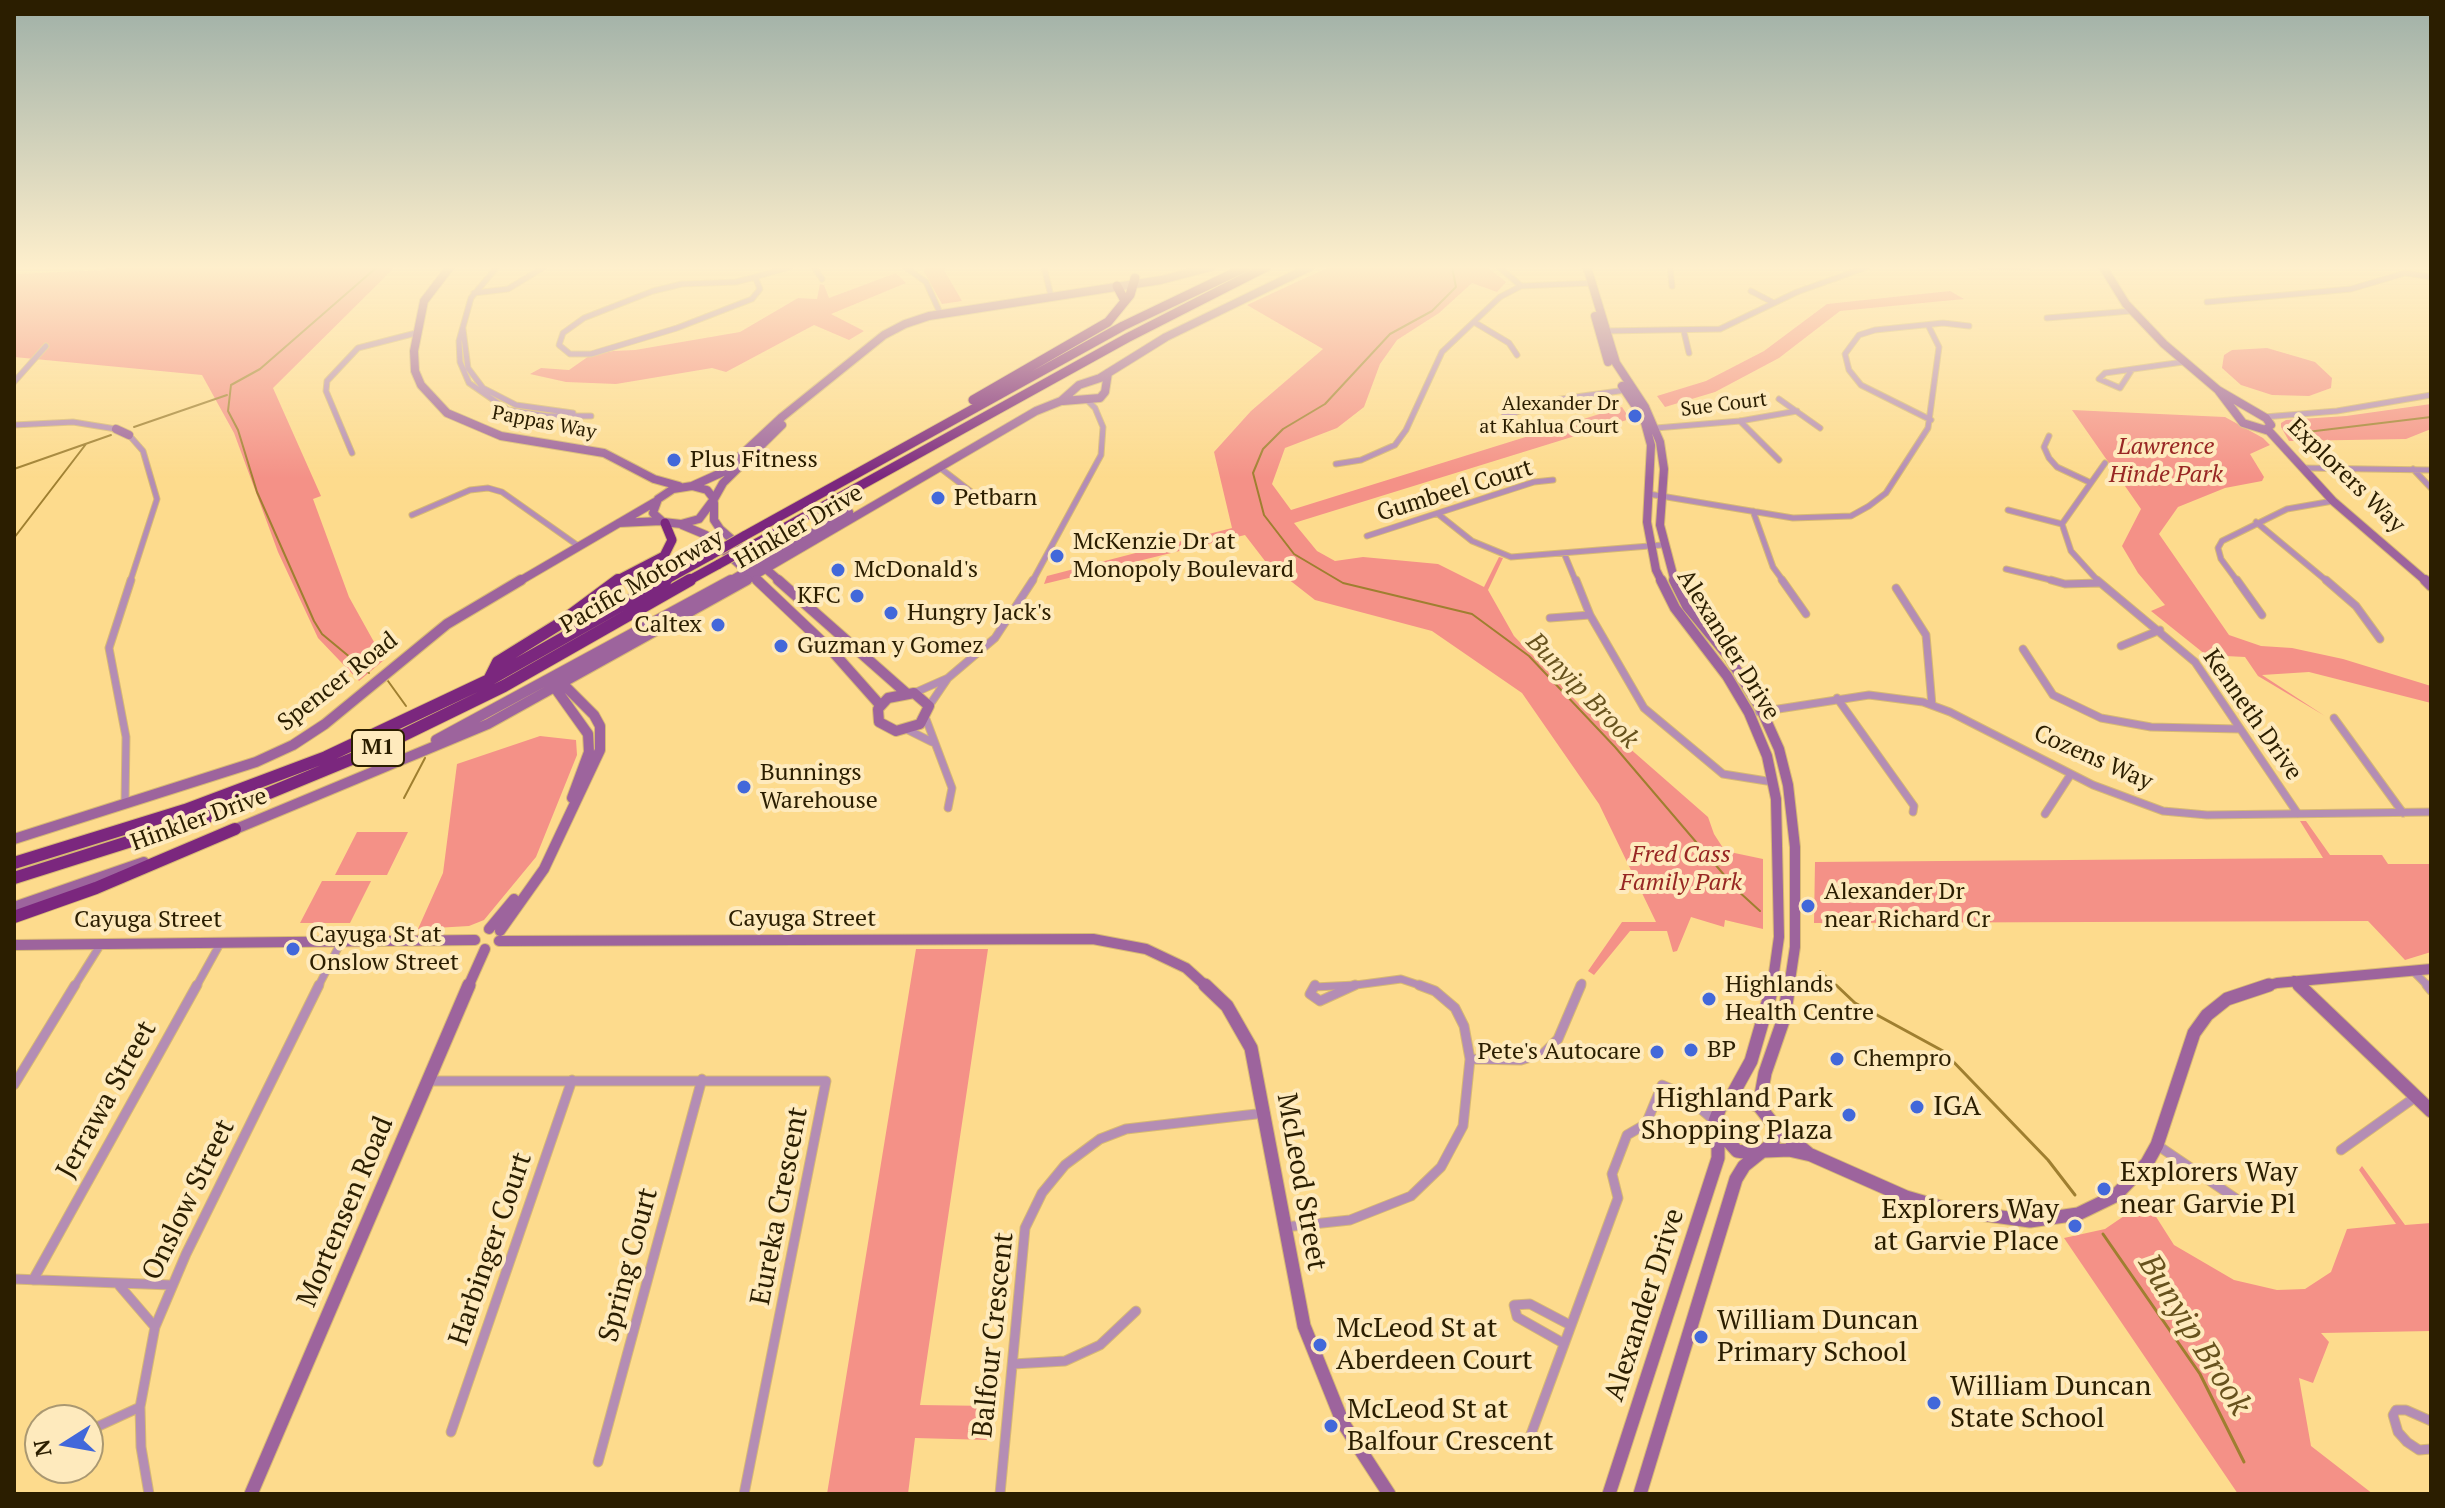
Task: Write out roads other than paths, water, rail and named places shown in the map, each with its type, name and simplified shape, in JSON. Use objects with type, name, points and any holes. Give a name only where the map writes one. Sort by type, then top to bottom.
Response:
[{"type":"highway","points":[[971,409],[970,402],[982,394],[1081,337]]},
{"type":"highway","name":"Pacific Motorway","points":[[14,878],[223,812],[371,751],[504,686],[715,560],[744,536],[1102,337]]},
{"type":"highway","name":"Pacific Motorway","points":[[14,863],[94,841],[273,778],[366,739],[489,680],[715,560],[755,544],[1128,337]]},
{"type":"highway","points":[[489,680],[498,662],[556,626],[609,585],[664,556],[672,540],[663,522]]},
{"type":"highway","points":[[14,917],[96,888],[235,829]]},
{"type":"street","points":[[352,453],[326,391],[327,381],[358,348],[399,337]]},
{"type":"street","name":"Pappas Way","points":[[416,337],[415,371],[421,385],[447,413],[501,436],[604,453],[654,479],[707,490],[714,501]]},
{"type":"street","points":[[461,337],[459,351],[464,374],[477,391],[496,405],[527,414],[591,416],[516,405],[483,388],[468,368],[464,337]]},
{"type":"street","points":[[562,337],[559,345],[570,354],[591,354],[646,337]]},
{"type":"street","points":[[681,524],[699,519],[714,501],[723,483],[795,408],[884,337]]},
{"type":"street","name":"Hinkler Drive","points":[[395,762],[552,683],[661,618],[761,568],[832,521],[923,477],[1036,411],[1061,401],[1165,337]]},
{"type":"street","points":[[1336,464],[1361,460],[1395,445],[1406,430],[1436,361],[1459,337]]},
{"type":"street","points":[[1500,337],[1509,343],[1517,355]]},
{"type":"street","name":"Alexander Drive","points":[[1605,337],[1644,419],[1649,437],[1653,463],[1649,494],[1649,545],[1668,597],[1727,676],[1749,713],[1773,782],[1778,818],[1778,957],[1767,1018],[1751,1061],[1720,1115],[1718,1158],[1609,1494]]},
{"type":"street","points":[[1685,337],[1689,353]]},
{"type":"street","points":[[1857,337],[1845,354],[1849,370],[1861,385],[1931,420]]},
{"type":"street","points":[[1649,494],[1793,518],[1851,516],[1886,493],[1931,420],[1939,347],[1934,337]]},
{"type":"street","name":"Explorers Way","points":[[2158,337],[2218,390],[2250,412],[2264,417],[2271,425],[2266,429]]},
{"type":"street","points":[[14,382],[43,349]]},
{"type":"street","points":[[2131,371],[2120,388],[2111,387],[2099,379],[2105,373],[2183,362]]},
{"type":"street","points":[[1095,408],[1105,392],[1108,373]]},
{"type":"street","points":[[1091,382],[1104,387]]},
{"type":"street","points":[[948,808],[952,788],[926,719],[929,706],[948,678],[995,638],[1023,599],[1101,455],[1105,439],[1095,408],[1075,390]]},
{"type":"street","points":[[1504,416],[1554,400],[1629,390]]},
{"type":"street","name":"Alexander Drive","points":[[1629,390],[1656,428],[1663,461],[1662,545],[1670,572],[1687,606],[1729,657],[1762,711],[1782,759],[1793,811],[1796,935],[1784,1018],[1765,1073],[1759,1106]]},
{"type":"street","name":"Explorers Way","points":[[2218,390],[2249,427],[2266,429],[2333,501],[2431,586]]},
{"type":"street","points":[[2264,417],[2346,410],[2431,395]]},
{"type":"street","name":"Hinkler Drive","points":[[1061,401],[1100,398]]},
{"type":"street","name":"Sue Court","points":[[1779,399],[1820,428]]},
{"type":"street","name":"Sue Court","points":[[1656,428],[1740,421],[1797,411]]},
{"type":"street","points":[[2238,415],[2250,412]]},
{"type":"street","points":[[1740,421],[1779,460]]},
{"type":"street","points":[[14,425],[73,422],[116,429],[129,435],[143,451],[157,499],[109,648],[126,737],[125,804]]},
{"type":"street","points":[[2049,436],[2044,447],[2049,458],[2057,467],[2089,482]]},
{"type":"street","points":[[688,486],[719,476],[764,439]]},
{"type":"street","points":[[2008,510],[2062,524],[2105,463]]},
{"type":"street","points":[[939,467],[987,504]]},
{"type":"street","points":[[2304,468],[2431,470]]},
{"type":"street","points":[[2413,469],[2431,488]]},
{"type":"street","points":[[654,479],[660,492],[653,513],[663,522]]},
{"type":"street","name":"Gumbeel Court","points":[[1367,536],[1534,482],[1553,480]]},
{"type":"street","name":"Spencer Road","points":[[14,839],[284,749],[325,724],[399,660],[460,616],[577,545],[688,486]]},
{"type":"street","points":[[412,515],[470,490],[488,488],[502,492],[577,545]]},
{"type":"street","points":[[714,501],[716,526],[777,582],[909,693],[924,698],[929,706]]},
{"type":"street","points":[[2262,615],[2221,559],[2218,548],[2229,535],[2287,509],[2333,501]]},
{"type":"street","points":[[1753,511],[1773,567],[1806,614]]},
{"type":"street","points":[[1438,514],[1472,541],[1511,557],[1662,545]]},
{"type":"street","points":[[2256,522],[2356,606],[2380,639]]},
{"type":"street","name":"Spencer Road","points":[[618,523],[681,524]]},
{"type":"street","points":[[681,524],[706,535],[833,652],[880,705],[879,722],[887,728],[908,730],[934,744]]},
{"type":"street","name":"Kenneth Drive","points":[[2062,524],[2071,551],[2099,583],[2160,630],[2195,662],[2298,814]]},
{"type":"street","points":[[1564,553],[1590,615],[1637,700],[1652,717],[1723,774],[1773,782]]},
{"type":"street","points":[[748,556],[779,558],[777,582]]},
{"type":"street","points":[[738,564],[728,586],[767,590]]},
{"type":"street","points":[[2006,569],[2065,584],[2099,583]]},
{"type":"street","name":"Hinkler Drive","points":[[14,907],[235,829],[468,733],[532,700],[552,683],[564,682],[681,617],[728,586]]},
{"type":"street","points":[[1896,588],[1926,635],[1932,705]]},
{"type":"street","points":[[1550,618],[1590,615]]},
{"type":"street","points":[[661,618],[681,617]]},
{"type":"street","points":[[2121,646],[2160,630]]},
{"type":"street","points":[[2023,649],[2053,695],[2101,718],[2129,725],[2239,729]]},
{"type":"street","points":[[577,694],[579,678],[589,668]]},
{"type":"street","points":[[880,705],[888,698],[948,678]]},
{"type":"street","points":[[564,682],[597,720],[602,739],[574,810],[567,819]]},
{"type":"street","points":[[480,945],[496,933],[544,869],[567,819],[589,752],[585,727],[552,683]]},
{"type":"street","name":"Cozens Way","points":[[1749,713],[1837,698],[1896,696],[1932,705],[2127,800],[2163,811],[2207,815],[2431,812]]},
{"type":"street","points":[[1837,698],[1914,806],[1913,812]]},
{"type":"street","points":[[532,700],[568,704]]},
{"type":"street","points":[[2334,718],[2403,813]]},
{"type":"street","points":[[908,730],[926,719]]},
{"type":"street","points":[[2045,814],[2071,774]]},
{"type":"street","points":[[480,945],[496,933]]},
{"type":"street","name":"Cayuga Street","points":[[496,933],[1105,940]]},
{"type":"street","name":"McLeod Street","points":[[1105,940],[1134,945],[1173,961],[1215,992],[1235,1015],[1251,1048],[1266,1113],[1296,1292],[1314,1359],[1343,1423],[1389,1494]]},
{"type":"street","name":"Jerrawa Street","points":[[33,1280],[221,942]]},
{"type":"street","name":"Cayuga Street","points":[[14,945],[341,942],[480,945]]},
{"type":"street","name":"Onslow Street","points":[[149,1494],[141,1447],[140,1407],[155,1327],[171,1285],[341,942]]},
{"type":"street","points":[[14,1085],[102,943]]},
{"type":"street","name":"Mortensen Road","points":[[251,1494],[429,1081],[480,945]]},
{"type":"street","points":[[1530,1437],[1618,1198],[1612,1174],[1627,1135],[1646,1124],[1662,1085],[1720,1115],[1737,1151],[1762,1153],[1789,1150],[1811,1155],[1933,1206],[1989,1218],[2030,1221],[2067,1217],[2098,1207],[2134,1180],[2157,1145],[2201,1022],[2234,995],[2264,985],[2294,981],[2431,969]]},
{"type":"street","points":[[2414,972],[2431,990]]},
{"type":"street","points":[[1284,1227],[1362,1217],[1397,1204],[1422,1188],[1441,1167],[1457,1141],[1465,1113],[1470,1059],[1461,1017],[1435,991],[1401,979],[1356,985],[1315,985],[1310,994],[1320,1001],[1356,985]]},
{"type":"street","points":[[2294,981],[2431,1111]]},
{"type":"street","points":[[1470,1059],[1521,1060],[1544,1053],[1558,1039],[1582,983]]},
{"type":"street","name":"Spring Court","points":[[598,1462],[702,1079]]},
{"type":"street","name":"Eureka Crescent","points":[[429,1081],[821,1079],[827,1087],[744,1494]]},
{"type":"street","name":"Harbinger Court","points":[[451,1432],[572,1080]]},
{"type":"street","points":[[2341,1150],[2414,1098]]},
{"type":"street","points":[[1720,1115],[1744,1100],[1759,1106],[1774,1125],[1811,1155]]},
{"type":"street","name":"Balfour Crescent","points":[[1000,1494],[1025,1228],[1042,1193],[1065,1165],[1100,1139],[1126,1129],[1266,1113]]},
{"type":"street","points":[[1762,1153],[1773,1143],[1774,1125]]},
{"type":"street","points":[[2157,1145],[2241,1202]]},
{"type":"street","name":"Alexander Drive","points":[[1640,1494],[1736,1179],[1744,1166],[1762,1153]]},
{"type":"street","points":[[14,1279],[171,1285]]},
{"type":"street","points":[[118,1284],[155,1327]]},
{"type":"street","points":[[1563,1343],[1517,1317],[1514,1305],[1530,1304],[1570,1325]]},
{"type":"street","points":[[1013,1364],[1065,1361],[1100,1345],[1136,1311]]},
{"type":"street","points":[[104,1424],[140,1407]]},
{"type":"street","points":[[2431,1421],[2406,1410],[2396,1410],[2393,1415],[2398,1432],[2407,1442],[2419,1450],[2431,1449]]},
{"type":"street","points":[[1633,1494],[1646,1473]]},
{"type":"waterway","points":[[296,337],[260,369],[231,385],[228,411],[238,430],[257,492],[314,621],[322,634],[369,673]]},
{"type":"waterway","name":"Bunyip Brook","points":[[1387,337],[1325,404],[1283,429],[1263,449],[1253,473],[1264,515],[1294,554],[1343,583],[1472,614],[1529,656],[1615,747],[1737,890],[1760,911]]},
{"type":"waterway","points":[[134,427],[227,395]]},
{"type":"waterway","points":[[2307,432],[2431,417]]},
{"type":"waterway","points":[[14,469],[111,435]]},
{"type":"waterway","points":[[14,538],[86,444]]},
{"type":"waterway","points":[[388,681],[406,706]]},
{"type":"waterway","points":[[404,798],[425,758]]},
{"type":"waterway","name":"Bunyip Brook","points":[[1820,971],[1838,987]]},
{"type":"waterway","name":"Bunyip Brook","points":[[1836,985],[1855,1003],[1943,1051],[2048,1160],[2075,1195]]},
{"type":"waterway","name":"Bunyip Brook","points":[[2103,1234],[2200,1374],[2244,1462]]},
{"type":"place","name":"Alexander Dr at Kahlua Court","points":[[1635,416]]},
{"type":"place","name":"Plus Fitness","points":[[674,460]]},
{"type":"place","name":"Petbarn","points":[[938,498]]},
{"type":"place","name":"McKenzie Dr at Monopoly Boulevard","points":[[1057,556]]},
{"type":"place","name":"McDonald's","points":[[838,570]]},
{"type":"place","name":"KFC","points":[[857,596]]},
{"type":"place","name":"Hungry Jack's","points":[[891,613]]},
{"type":"place","name":"Caltex","points":[[718,625]]},
{"type":"place","name":"Guzman y Gomez","points":[[781,646]]},
{"type":"place","name":"Bunnings Warehouse","points":[[744,787]]},
{"type":"place","name":"Alexander Dr near Richard Cr","points":[[1808,906]]},
{"type":"place","name":"Cayuga St at Onslow Street","points":[[293,949]]},
{"type":"place","name":"Highlands Health Centre","points":[[1709,999]]},
{"type":"place","name":"BP","points":[[1691,1050]]},
{"type":"place","name":"Pete's Autocare","points":[[1657,1052]]},
{"type":"place","name":"Chempro","points":[[1837,1059]]},
{"type":"place","name":"IGA","points":[[1917,1107]]},
{"type":"place","name":"Highland Park Shopping Plaza","points":[[1849,1115]]},
{"type":"place","name":"Explorers Way near Garvie Pl","points":[[2104,1189]]},
{"type":"place","name":"Explorers Way at Garvie Place","points":[[2075,1226]]},
{"type":"place","name":"William Duncan Primary School","points":[[1701,1337]]},
{"type":"place","name":"McLeod St at Aberdeen Court","points":[[1320,1345]]},
{"type":"place","name":"William Duncan State School","points":[[1934,1403]]},
{"type":"place","name":"McLeod St at Balfour Crescent","points":[[1331,1426]]},
{"type":"park label","name":"Lawrence Hinde Park","points":[[2166,461]]},
{"type":"park label","name":"Fred Cass Family Park","points":[[1681,869]]}]
